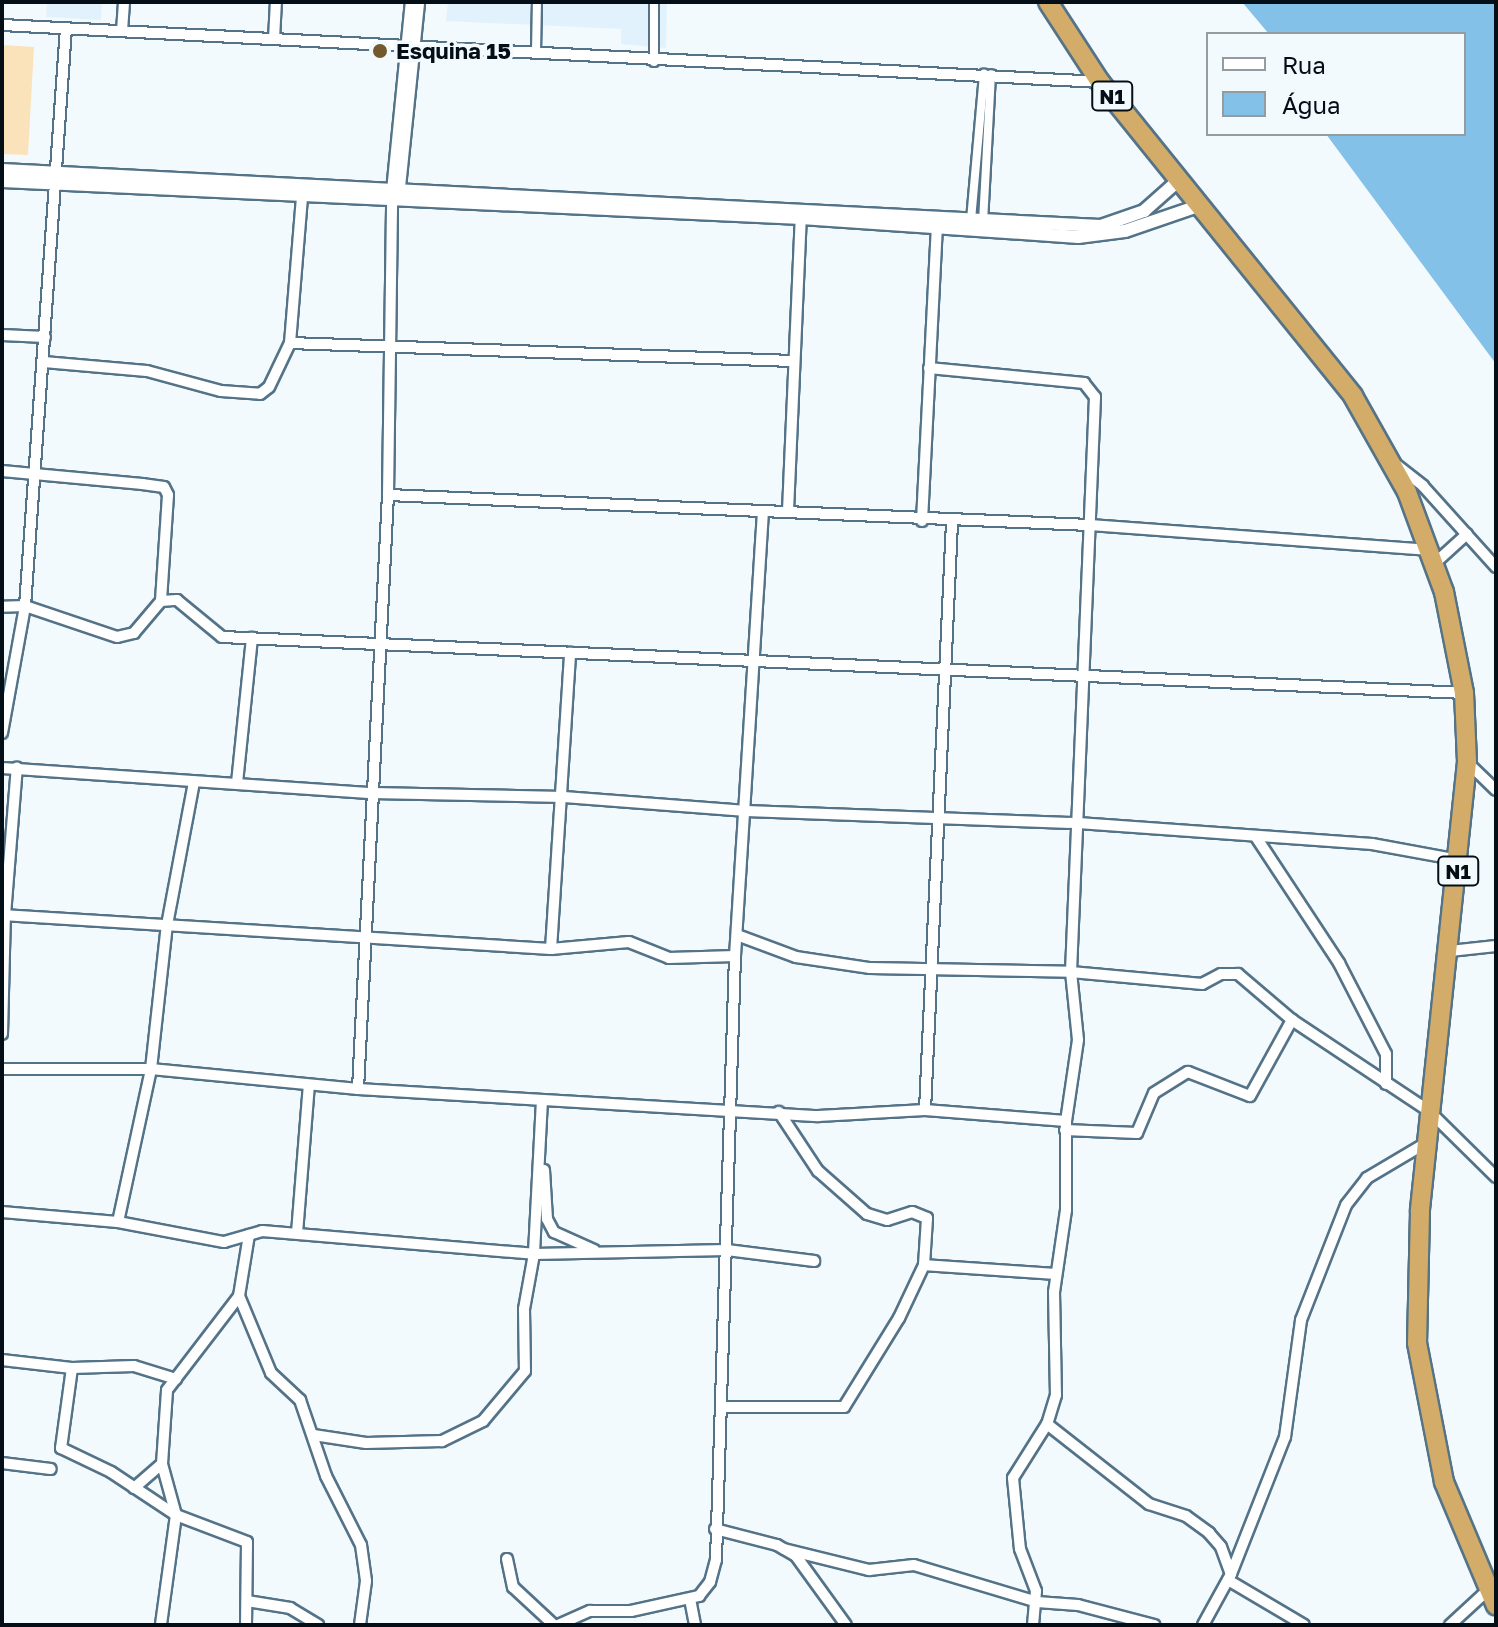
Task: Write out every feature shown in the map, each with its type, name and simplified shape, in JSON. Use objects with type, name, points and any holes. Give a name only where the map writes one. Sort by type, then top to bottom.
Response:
[{"type":"highway","name":"N1","points":[[1048,2],[1100,82],[1326,357],[1393,463],[1432,557],[1464,693],[1467,762],[1450,951],[1429,1111],[1416,1287],[1426,1407],[1460,1529],[1492,1598]]},
{"type":"street","points":[[122,31],[124,2]]},
{"type":"street","points":[[274,39],[276,2]]},
{"type":"street","points":[[358,1089],[388,495],[395,200],[410,48],[411,2]]},
{"type":"street","points":[[410,48],[419,2]]},
{"type":"street","points":[[536,52],[537,2]]},
{"type":"street","points":[[654,2],[654,62]]},
{"type":"street","points":[[2,25],[536,52],[654,62],[988,74],[1100,82]]},
{"type":"street","points":[[2,733],[25,606],[44,362],[53,177],[66,28]]},
{"type":"street","points":[[977,221],[981,133],[988,74]]},
{"type":"street","points":[[2,170],[53,177],[302,197],[977,221],[1119,223],[1144,211],[1181,182]]},
{"type":"street","points":[[2,181],[53,177],[395,200],[801,218],[1094,237],[1198,202]]},
{"type":"street","points":[[44,362],[147,371],[221,391],[260,394],[269,387],[290,343],[302,197]]},
{"type":"street","points":[[788,511],[801,218]]},
{"type":"street","points":[[922,521],[937,227]]},
{"type":"street","points":[[2,335],[45,337]]},
{"type":"street","points":[[290,343],[793,361]]},
{"type":"street","points":[[929,368],[1084,383],[1091,388],[1095,397],[1071,972],[1078,1040],[1065,1126],[1066,1210],[1055,1274],[1056,1395],[1047,1424],[1013,1478],[1018,1539],[1037,1602],[1033,1625]]},
{"type":"street","points":[[1393,463],[1416,479],[1496,567]]},
{"type":"street","points":[[2,471],[164,487],[168,495],[161,601],[139,630],[117,637],[25,606],[2,607]]},
{"type":"street","points":[[388,495],[788,511],[922,521],[1090,525],[1432,557],[1467,534]]},
{"type":"street","points":[[507,1559],[513,1587],[556,1625],[590,1611],[631,1611],[690,1599],[710,1582],[723,1407],[735,956],[746,811],[751,662],[763,512]]},
{"type":"street","points":[[925,1110],[952,522]]},
{"type":"street","points":[[161,601],[177,600],[222,637],[1464,693]]},
{"type":"street","points":[[237,783],[252,638]]},
{"type":"street","points":[[551,949],[564,797],[570,653]]},
{"type":"street","points":[[1467,762],[1496,790]]},
{"type":"street","points":[[2,1034],[3,915],[17,767]]},
{"type":"street","points":[[2,768],[372,793],[564,797],[746,811],[1078,823],[1372,844],[1459,860]]},
{"type":"street","points":[[118,1222],[151,1069],[167,925],[194,782]]},
{"type":"street","points":[[1256,837],[1339,963],[1386,1054],[1386,1084]]},
{"type":"street","points":[[3,915],[551,949],[629,942],[669,958],[735,956]]},
{"type":"street","points":[[737,935],[819,962],[1071,972],[1202,984],[1221,974],[1238,974],[1292,1020],[1429,1111],[1496,1177]]},
{"type":"street","points":[[1450,951],[1496,946]]},
{"type":"street","points":[[2,1069],[151,1069],[358,1089],[730,1107],[818,1116],[925,1110],[1137,1133],[1154,1093],[1188,1072],[1250,1096],[1292,1020]]},
{"type":"street","points":[[297,1233],[309,1085]]},
{"type":"street","points":[[314,1435],[366,1443],[442,1441],[483,1421],[525,1371],[524,1309],[534,1254],[542,1100]]},
{"type":"street","points":[[723,1407],[844,1407],[899,1318],[924,1265],[927,1218],[912,1212],[887,1220],[867,1214],[818,1171],[779,1112]]},
{"type":"street","points":[[540,1143],[547,1219],[554,1232],[568,1242],[612,1253]]},
{"type":"street","points":[[1203,1625],[1229,1577],[1285,1437],[1301,1320],[1346,1205],[1367,1178],[1426,1143]]},
{"type":"street","points":[[2,1212],[118,1222],[224,1242],[249,1235],[297,1233],[534,1254],[727,1250],[814,1261]]},
{"type":"street","points":[[161,1625],[176,1515],[162,1464],[165,1398],[239,1296],[249,1235]]},
{"type":"street","points":[[924,1265],[1055,1274]]},
{"type":"street","points":[[239,1296],[271,1373],[300,1400],[326,1476],[361,1545],[366,1581],[360,1625]]},
{"type":"street","points":[[2,1360],[72,1368],[134,1366],[176,1379]]},
{"type":"street","points":[[72,1368],[61,1448],[176,1515],[245,1538],[246,1625]]},
{"type":"street","points":[[1047,1424],[1149,1504],[1186,1516],[1209,1533],[1221,1547],[1229,1577],[1304,1625]]},
{"type":"street","points":[[2,1463],[51,1469]]},
{"type":"street","points":[[134,1488],[162,1464]]},
{"type":"street","points":[[715,1529],[869,1570],[914,1565],[1037,1602],[1078,1605],[1154,1625]]},
{"type":"street","points":[[784,1549],[808,1569],[846,1625]]},
{"type":"street","points":[[1450,1625],[1470,1619],[1492,1598]]},
{"type":"street","points":[[690,1599],[695,1625]]},
{"type":"street","points":[[247,1601],[290,1608],[318,1625]]},
{"type":"shaded area","points":[[47,2],[102,2],[101,20],[46,17]]},
{"type":"shaded area","points":[[448,2],[667,2],[666,48],[621,44],[621,29],[446,21]]},
{"type":"shaded area","points":[[2,45],[34,47],[28,155],[2,154]]},
{"type":"water","points":[[1242,2],[1496,2],[1496,364],[1327,136],[1466,136],[1466,32],[1267,32]]},
{"type":"place","name":"Esquina 15","points":[[380,51]]}]
